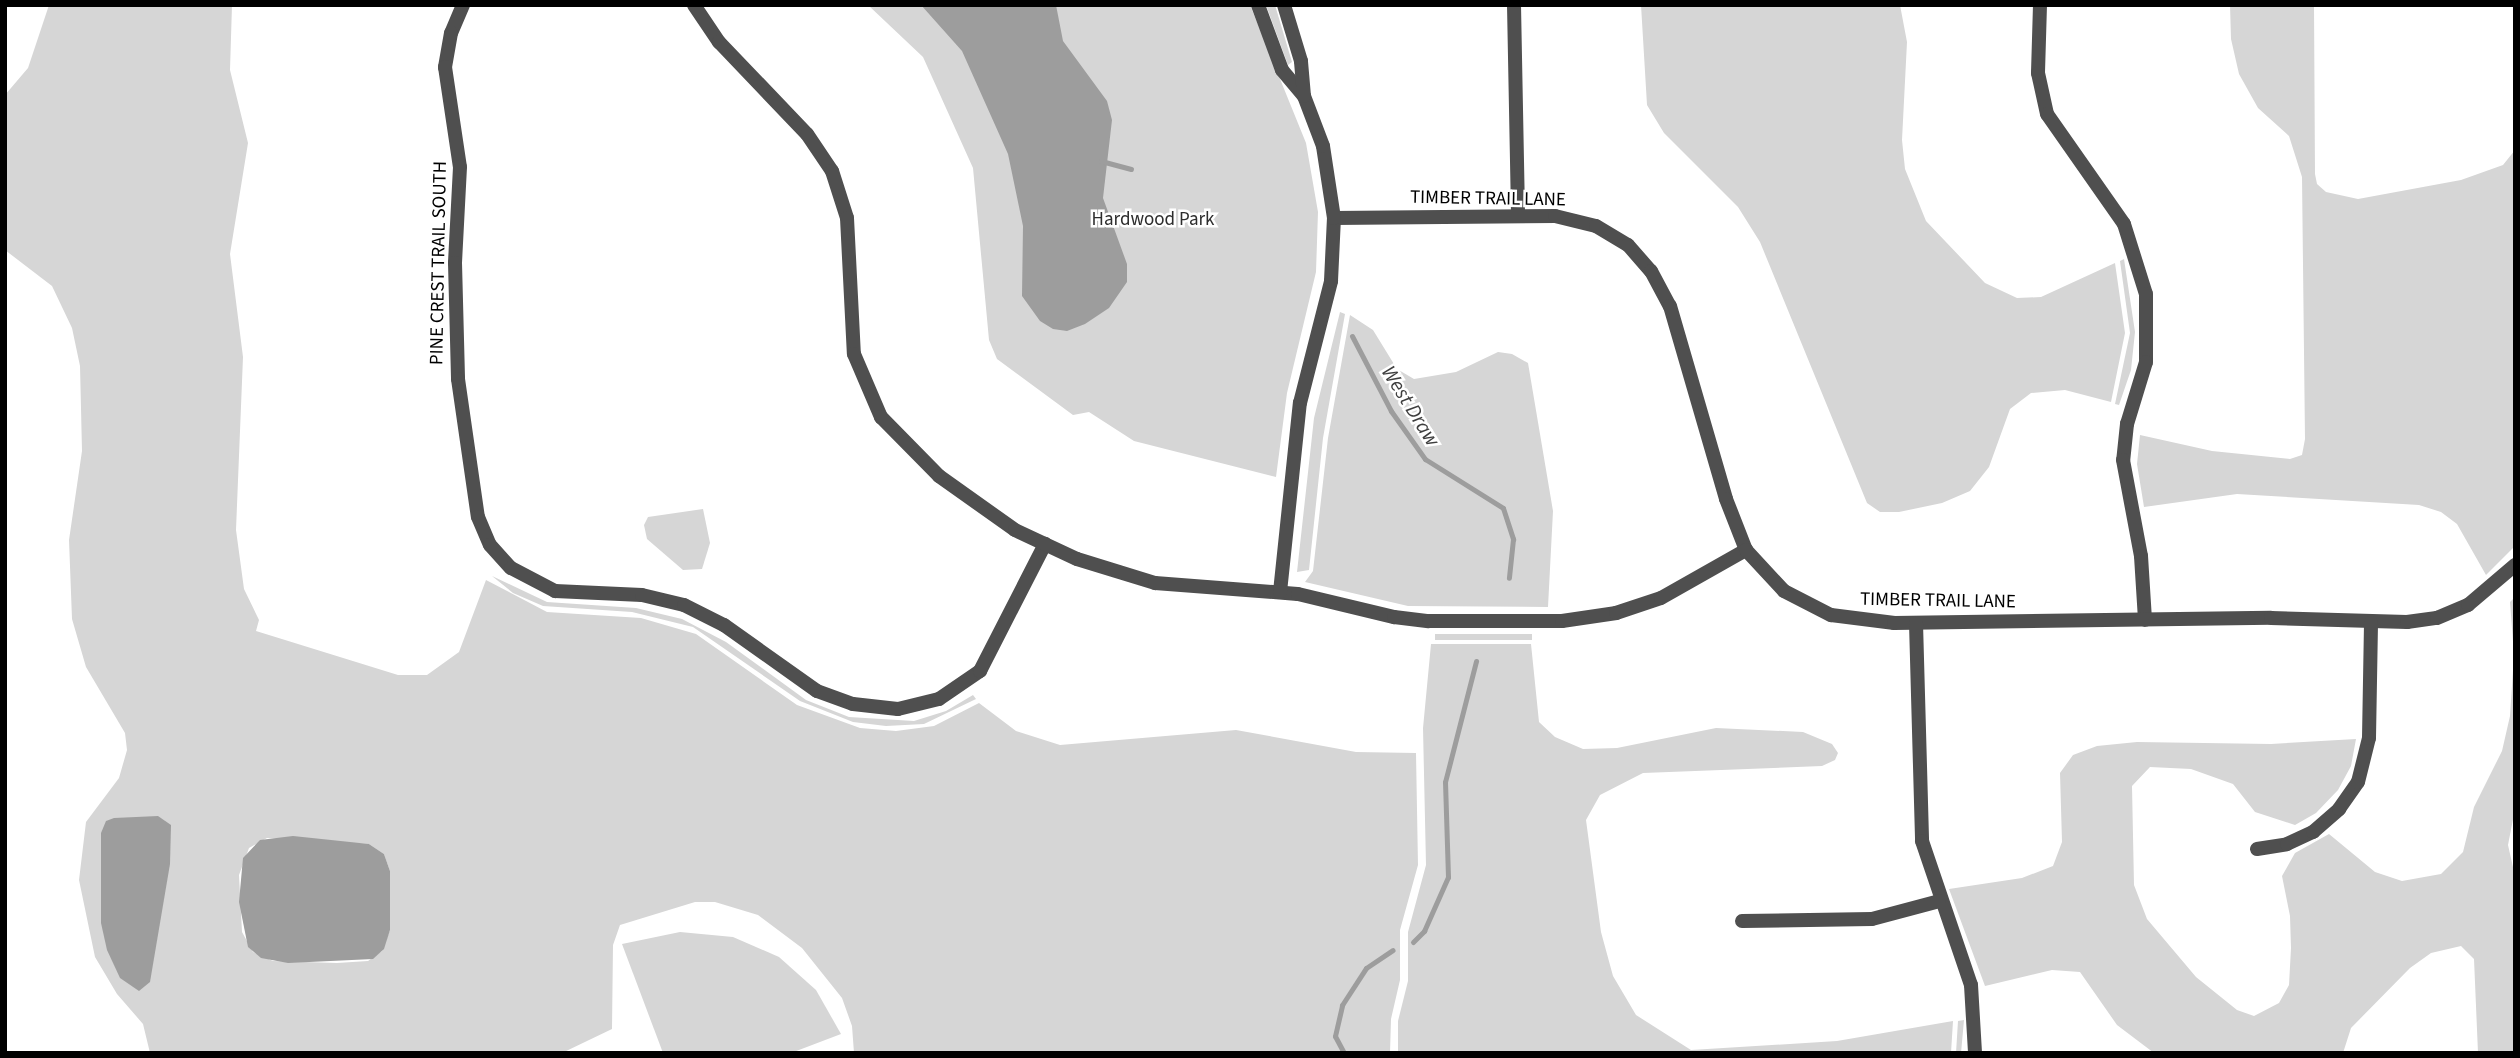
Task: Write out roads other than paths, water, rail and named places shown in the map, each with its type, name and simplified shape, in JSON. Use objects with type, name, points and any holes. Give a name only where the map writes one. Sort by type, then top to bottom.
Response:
[{"type":"street","name":"PINE CREST TRAIL SOUTH","points":[[463,5],[451,33],[445,67],[460,167],[455,263],[457,371],[478,517],[491,545],[511,568],[555,591],[642,595],[684,605],[724,625],[817,691],[853,704],[898,709],[939,699],[979,671],[1045,544]]},
{"type":"street","points":[[694,5],[729,55],[807,134],[832,172],[848,231],[854,354],[881,417],[901,442],[955,489],[1045,544],[1115,573],[1168,586],[1280,592],[1409,619],[1562,621],[1616,613],[1661,598],[1746,550]]},
{"type":"street","points":[[1258,5],[1282,70],[1304,96]]},
{"type":"street","points":[[1280,592],[1300,403],[1331,281],[1334,218],[1323,146],[1304,96],[1301,61],[1284,5]]},
{"type":"street","points":[[1514,5],[1518,215]]},
{"type":"street","points":[[2040,5],[2038,73],[2047,114],[2124,224],[2146,294],[2146,362],[2127,424],[2123,460],[2141,556],[2145,620]]},
{"type":"street","name":"TIMBER TRAIL LANE","points":[[1334,218],[1518,215],[1564,218],[1596,226],[1628,245],[1651,271],[1675,320],[1726,499],[1746,550],[1778,586],[1816,610],[1856,621],[1916,623],[2145,620],[2417,622],[2452,612],[2484,593],[2515,565]]},
{"type":"street","points":[[1916,623],[1919,811],[1925,857],[1974,996],[1975,1053]]},
{"type":"street","points":[[2257,849],[2287,844],[2313,832],[2339,809],[2358,782],[2369,738],[2371,623]]},
{"type":"street","points":[[1742,921],[1872,919],[1939,901]]},
{"type":"waterway","name":"West Draw","points":[[1101,161],[1131,169]]},
{"type":"waterway","name":"West Draw","points":[[1352,336],[1391,411],[1425,459],[1503,508],[1513,539],[1509,578]]},
{"type":"waterway","name":"West Draw","points":[[1413,942],[1424,931],[1448,877],[1445,782],[1476,661]]},
{"type":"waterway","name":"West Draw","points":[[1344,1053],[1335,1036],[1342,1005],[1366,968],[1393,950]]},
{"type":"park label","name":"Hardwood Park","points":[[1153,220]]}]
